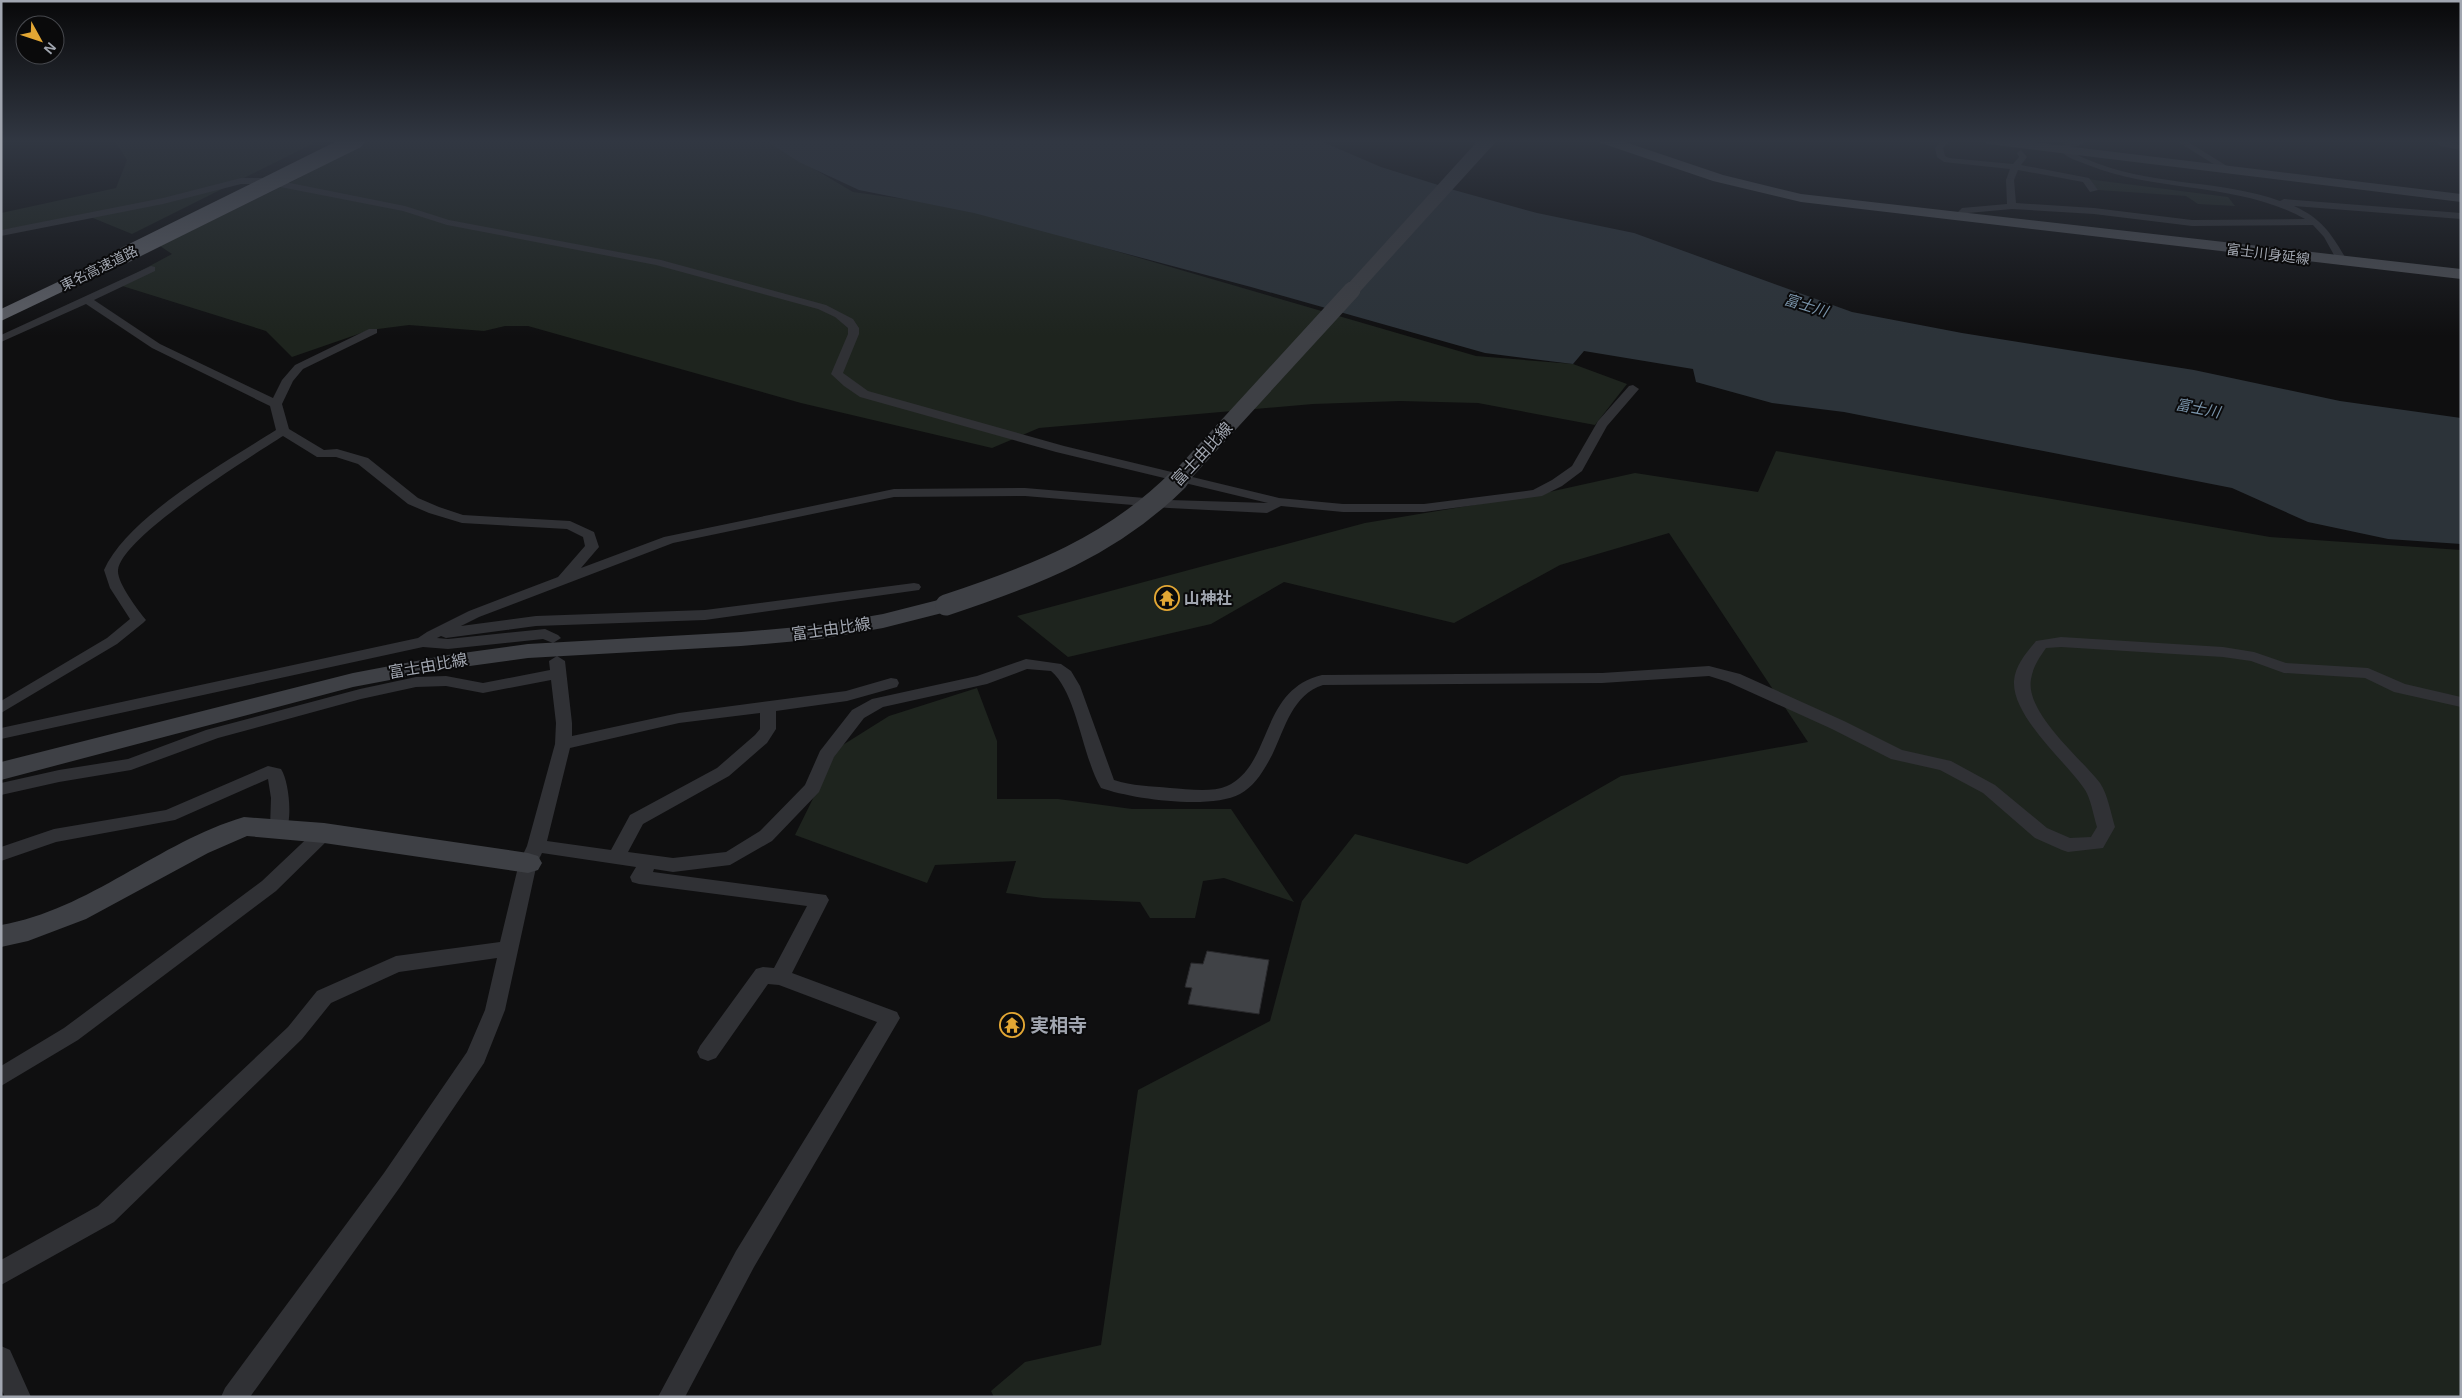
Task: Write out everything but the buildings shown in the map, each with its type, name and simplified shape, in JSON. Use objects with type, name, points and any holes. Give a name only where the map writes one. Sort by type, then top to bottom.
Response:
[{"type":"highway","name":"東名高速道路","points":[[1,316],[213,205]]},
{"type":"highway","name":"東名高速道路","points":[[1,306],[220,205]]},
{"type":"main road","name":"富士由比線","points":[[1,771],[353,680],[448,662],[528,652],[741,639],[820,632],[883,622],[946,606],[1005,586],[1055,566],[1096,544],[1132,520],[1161,496],[1201,456],[1429,205]]},
{"type":"main road","name":"富士川身延線","points":[[1858,205],[2461,274]]},
{"type":"main road","points":[[1,936],[18,933],[76,911],[199,846],[244,826],[279,828],[532,855]]},
{"type":"street","points":[[1,233],[142,205]]},
{"type":"street","points":[[389,205],[485,230],[657,262],[822,307],[840,314],[851,322],[854,330],[853,341],[841,358],[838,374],[848,384],[864,394],[1060,449],[1279,502],[1343,508],[1424,508],[1537,493],[1557,483],[1577,468],[1602,424],[1633,389]]},
{"type":"street","points":[[2282,205],[2314,222],[2328,234],[2343,262]]},
{"type":"street","points":[[2327,205],[2461,216]]},
{"type":"street","points":[[1958,218],[1965,210],[2012,206],[2094,211],[2192,224],[2314,222]]},
{"type":"street","points":[[1,339],[151,269]]},
{"type":"street","points":[[86,299],[156,346],[276,404]]},
{"type":"street","points":[[373,331],[299,366],[288,380],[276,404],[283,431],[322,454],[337,453],[363,461],[413,501],[434,510],[462,519],[570,525],[581,530],[589,535],[592,547],[560,582]]},
{"type":"street","points":[[1,708],[112,641],[138,620],[131,611],[111,572],[114,559],[165,510],[283,431]]},
{"type":"street","points":[[427,639],[474,614],[669,540],[894,493],[1025,492],[1267,510],[1279,502]]},
{"type":"street","points":[[1,734],[427,639],[536,621],[704,615],[914,587]]},
{"type":"street","points":[[427,639],[448,644],[545,634],[553,638]]},
{"type":"street","points":[[532,855],[616,857],[673,865],[730,858],[766,836],[813,788],[826,755],[858,714],[878,703],[981,680],[1026,664],[1055,667],[1065,675],[1072,686],[1101,772],[1107,784],[1124,790],[1190,796],[1234,790],[1254,773],[1287,708],[1302,689],[1316,681],[1330,678],[1602,678],[1709,672],[1734,678],[1897,755],[1945,766],[1989,789],[2040,833],[2068,845],[2097,843],[2106,827],[2093,787],[2048,736],[2029,710],[2022,681],[2028,662],[2041,644],[2061,642],[2223,652],[2254,657],[2284,668],[2368,673],[2400,688],[2461,702]]},
{"type":"street","points":[[1,790],[59,776],[131,764],[212,734],[360,694],[416,682],[446,680],[484,688],[557,667],[564,723],[562,744],[508,949],[495,1010],[476,1056],[392,1180],[234,1397]]},
{"type":"street","points":[[562,744],[680,718],[847,696],[891,683]]},
{"type":"street","points":[[616,857],[636,820],[723,772],[761,739],[768,729],[768,705]]},
{"type":"street","points":[[1,854],[54,836],[169,816],[268,772],[275,773],[280,798],[279,828]]},
{"type":"street","points":[[1,1078],[71,1034],[269,886],[324,833]]},
{"type":"street","points":[[650,861],[640,876],[819,900],[780,977]]},
{"type":"street","points":[[1,1273],[106,1214],[295,1033],[324,996],[396,964],[508,949]]},
{"type":"street","points":[[671,1397],[745,1259],[890,1018],[780,977],[763,976],[708,1052]]},
{"type":"street","points":[[1,1359],[18,1397]]},
{"type":"shaded area","points":[[37,205],[190,205],[132,234],[88,216],[1,230],[1,213]]},
{"type":"shaded area","points":[[243,205],[948,205],[968,208],[1476,356],[1573,364],[1627,384],[1595,425],[1478,403],[1400,401],[1313,404],[1039,428],[992,448],[801,403],[528,326],[505,326],[484,331],[409,325],[370,330],[292,357],[266,331],[116,284],[172,254],[160,246]]},
{"type":"shaded area","points":[[1776,451],[2270,537],[2461,550],[2461,1397],[994,1397],[991,1391],[1025,1362],[1101,1345],[1138,1090],[1270,1021],[1302,901],[1355,834],[1467,864],[1621,776],[1808,742],[1669,533],[1560,565],[1454,623],[1284,582],[1211,624],[1068,657],[1017,616],[1365,523],[1540,494],[1635,473],[1758,492]]},
{"type":"shaded area","points":[[977,688],[997,741],[997,799],[1058,799],[1132,809],[1231,809],[1294,902],[1224,878],[1203,881],[1195,918],[1150,918],[1140,902],[1043,898],[1006,893],[1016,861],[935,865],[927,883],[795,835],[838,748],[889,716]]},
{"type":"water","name":"富士川","points":[[935,205],[1509,205],[1537,213],[1634,233],[1852,312],[1962,333],[2194,370],[2340,401],[2461,418],[2461,544],[2388,539],[2308,522],[2232,488],[1844,412],[1772,403],[1696,382],[1693,369],[1584,351],[1573,364],[1485,353],[1251,287],[974,213]]},
{"type":"place","name":"山神社","points":[[1167,598]]},
{"type":"place","name":"実相寺","points":[[1012,1025]]}]
